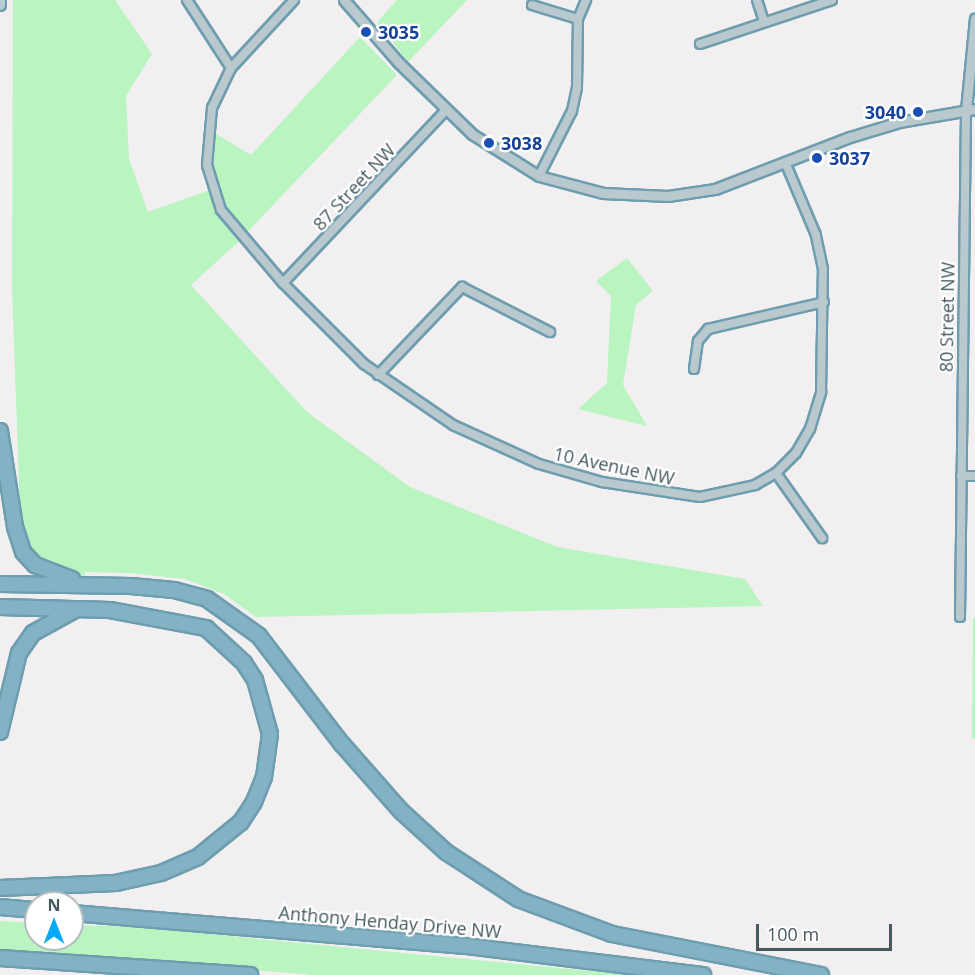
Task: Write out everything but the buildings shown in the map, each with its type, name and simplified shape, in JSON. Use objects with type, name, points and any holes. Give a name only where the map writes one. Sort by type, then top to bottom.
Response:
[{"type":"highway","points":[[0,431],[15,526],[23,552],[35,565],[54,575],[110,586]]},
{"type":"highway","points":[[0,584],[174,590],[207,599],[235,616],[259,636],[342,744],[401,811],[446,852],[518,899],[612,934],[821,975]]},
{"type":"highway","points":[[0,607],[77,609],[188,622],[206,628],[221,640],[255,680],[270,734],[264,777],[241,822],[219,843],[198,857],[161,873],[84,886],[0,888]]},
{"type":"highway","points":[[0,732],[19,652],[33,633],[77,609]]},
{"type":"highway","points":[[0,908],[24,909]]},
{"type":"highway","name":"Anthony Henday Drive NW","points":[[84,914],[455,945],[703,975]]},
{"type":"highway","points":[[3,958],[250,975]]},
{"type":"main road","points":[[0,0],[0,5]]},
{"type":"street","points":[[187,0],[231,68],[294,0]]},
{"type":"street","points":[[344,0],[445,111],[501,155],[539,176],[603,193],[668,196],[715,189],[899,122],[970,109]]},
{"type":"street","points":[[539,176],[572,111],[577,88],[578,19],[586,0]]},
{"type":"street","points":[[757,0],[764,22]]},
{"type":"street","points":[[700,44],[832,0]]},
{"type":"street","points":[[532,4],[578,19]]},
{"type":"street","name":"80 Street NW","points":[[960,617],[970,109],[975,18]]},
{"type":"street","name":"10 Avenue NW","points":[[231,68],[216,95],[208,123],[209,176],[228,220],[284,283],[378,375],[470,434],[539,464],[635,489],[691,497],[722,495],[744,490],[776,473]]},
{"type":"street","name":"87 Street NW","points":[[284,283],[445,111]]},
{"type":"street","points":[[785,162],[819,245],[824,302],[818,410],[802,443],[776,473],[822,538]]},
{"type":"street","points":[[378,375],[462,287],[550,332]]},
{"type":"street","points":[[694,369],[698,341],[708,329],[824,302]]},
{"type":"street","points":[[961,476],[975,476]]},
{"type":"green space","points":[[13,0],[115,0],[152,54],[126,96],[129,159],[148,212],[221,186],[214,172],[213,132],[251,155],[360,37],[397,75],[235,245],[191,285],[307,412],[410,487],[557,547],[745,579],[763,606],[256,617],[224,594],[185,579],[129,573],[85,572],[85,576],[67,574],[41,561],[27,542],[20,512],[12,288]]},
{"type":"green space","points":[[397,0],[467,0],[408,62],[377,22]]},
{"type":"green space","points":[[627,258],[653,291],[636,305],[623,385],[647,426],[578,409],[607,383],[611,296],[596,281]]},
{"type":"green space","points":[[973,618],[975,618],[975,739],[972,738]]},
{"type":"green space","points":[[0,921],[24,922],[24,951],[84,951],[84,925],[137,927],[630,975],[315,975],[0,950]]},
{"type":"place","name":"3035","points":[[366,32]]},
{"type":"place","name":"3040","points":[[918,112]]},
{"type":"place","name":"3038","points":[[489,143]]},
{"type":"place","name":"3037","points":[[817,158]]}]
